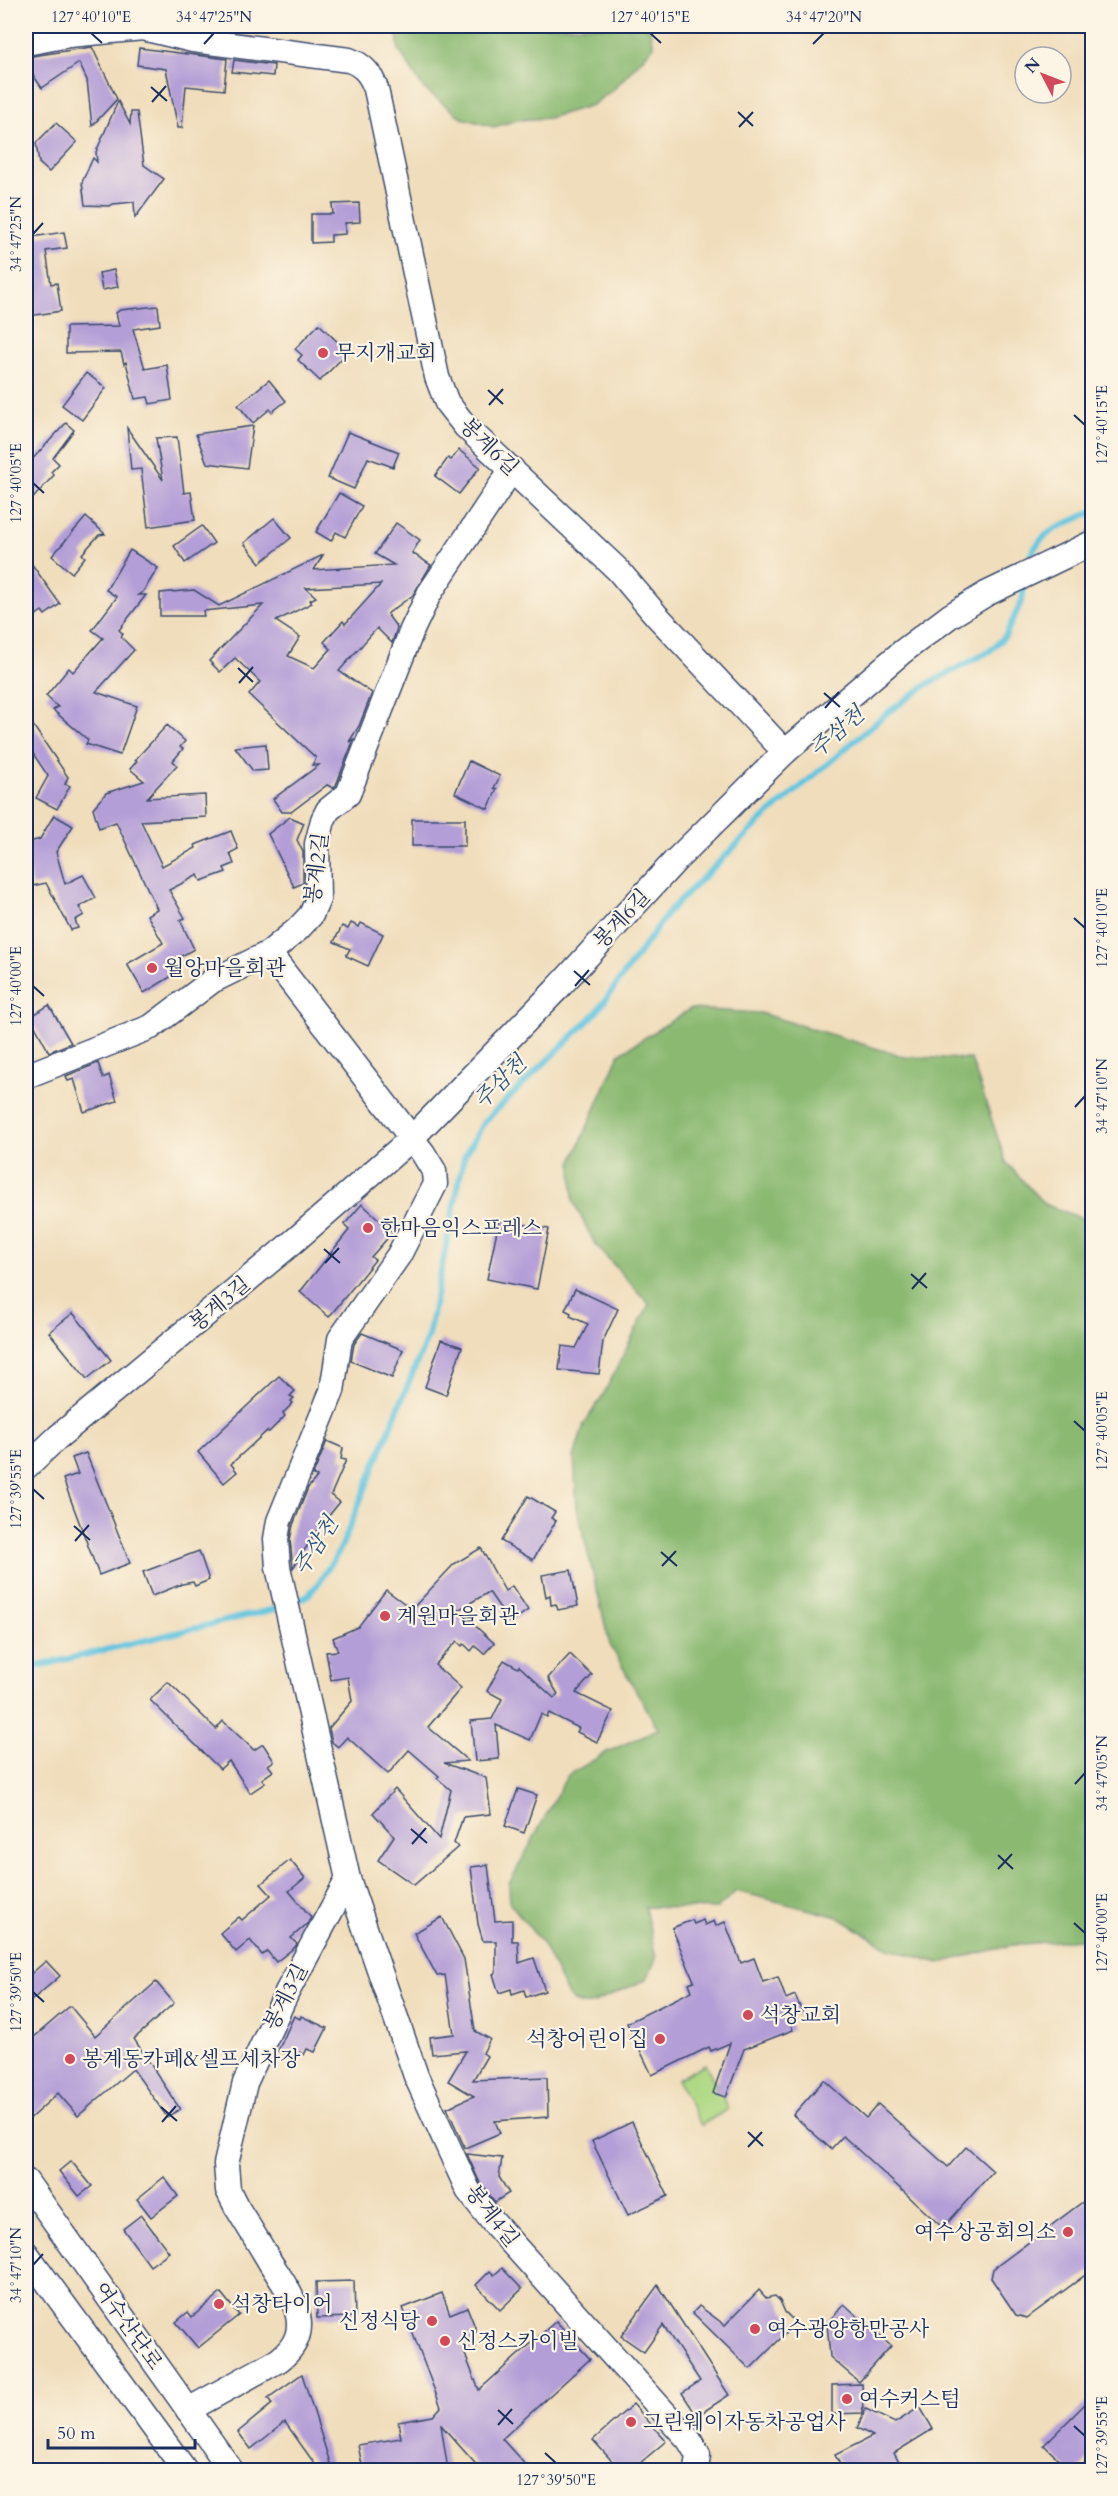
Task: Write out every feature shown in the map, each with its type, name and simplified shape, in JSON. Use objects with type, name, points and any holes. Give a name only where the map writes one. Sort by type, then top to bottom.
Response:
[{"type":"street","name":"봉계6길","points":[[26,43],[60,36],[143,28],[193,40],[350,60],[365,69],[376,89],[440,390],[459,420],[618,570],[656,615],[785,752]]},
{"type":"street","name":"봉계2길","points":[[26,1076],[151,1027],[218,977],[269,953],[298,929],[315,908],[318,899],[317,844],[328,810],[348,794],[401,657],[429,594],[512,469]]},
{"type":"street","name":"봉계6길","points":[[411,1139],[557,989],[675,861],[785,752],[931,631],[976,600],[1092,543]]},
{"type":"street","points":[[269,953],[430,1162],[436,1177],[435,1184],[399,1255],[340,1339],[332,1391],[279,1521],[276,1546],[282,1584],[348,1879]]},
{"type":"street","name":"봉계3길","points":[[26,1467],[66,1430],[138,1373],[284,1250],[411,1139]]},
{"type":"street","name":"봉계3길","points":[[188,2410],[279,2360],[288,2353],[297,2337],[299,2319],[297,2308],[228,2190],[226,2164],[240,2099],[254,2060],[348,1879]]},
{"type":"street","name":"봉계4길","points":[[348,1879],[416,2076],[468,2190],[493,2222],[688,2440],[698,2455],[696,2470]]},
{"type":"street","name":"여수산단로","points":[[26,2181],[231,2470]]},
{"type":"street","name":"여수산단로","points":[[26,2253],[185,2470]]},
{"type":"green space","points":[[396,26],[644,26],[650,30],[654,46],[614,89],[592,105],[549,118],[517,120],[494,127],[462,118],[423,88],[399,50]]},
{"type":"green space","points":[[690,1009],[760,1013],[905,1057],[971,1059],[1006,1162],[1044,1204],[1092,1222],[1092,1938],[1012,1945],[939,1963],[888,1948],[838,1917],[736,1891],[717,1909],[645,1907],[656,1959],[647,1979],[594,2003],[584,2005],[574,2002],[568,1996],[542,1943],[510,1903],[509,1884],[567,1776],[607,1752],[658,1729],[610,1645],[577,1508],[574,1457],[584,1424],[603,1395],[649,1304],[595,1244],[573,1201],[572,1162],[619,1054]]},
{"type":"green space","points":[[705,2064],[729,2109],[701,2125],[677,2079]]},
{"type":"building","points":[[92,47],[117,99],[92,126],[87,80],[79,63],[42,88],[26,65],[26,57]]},
{"type":"building","points":[[139,48],[227,59],[224,90],[186,86],[182,128],[178,128],[166,69],[137,65]]},
{"type":"building","points":[[234,60],[274,65],[273,76],[232,72]]},
{"type":"building","points":[[118,101],[130,124],[131,112],[137,112],[144,165],[164,179],[135,218],[134,202],[110,206],[85,205],[82,182],[93,158],[97,162],[96,152]]},
{"type":"building","points":[[56,123],[77,142],[49,172],[39,163],[36,143]]},
{"type":"building","points":[[359,203],[360,222],[345,223],[345,234],[331,235],[331,242],[311,243],[311,214],[333,214],[332,204]]},
{"type":"building","points":[[64,232],[67,248],[46,251],[51,284],[57,283],[61,311],[29,316],[26,292],[26,238]]},
{"type":"building","points":[[114,270],[118,287],[102,290],[99,273]]},
{"type":"building","points":[[158,306],[160,325],[133,329],[145,369],[167,365],[172,400],[150,404],[148,397],[135,399],[126,362],[124,364],[121,352],[66,353],[66,327],[119,326],[116,313],[120,310]]},
{"type":"building","name":"무지개교회","points":[[319,324],[348,352],[320,381],[298,360],[302,355],[295,349]]},
{"type":"building","points":[[86,373],[106,388],[82,420],[62,405]]},
{"type":"building","points":[[269,380],[286,401],[272,412],[270,409],[253,423],[238,405]]},
{"type":"building","points":[[66,423],[74,430],[53,458],[59,464],[51,472],[54,475],[26,506],[26,466]]},
{"type":"building","points":[[253,426],[247,468],[207,463],[196,434]]},
{"type":"building","points":[[127,428],[163,480],[156,438],[177,437],[184,493],[191,492],[195,520],[148,527],[141,469],[131,470]]},
{"type":"building","points":[[348,432],[399,452],[393,467],[368,458],[354,489],[328,478]]},
{"type":"building","points":[[459,450],[480,467],[459,494],[435,476],[448,458],[451,460]]},
{"type":"building","points":[[339,493],[362,506],[345,537],[336,532],[331,541],[316,532]]},
{"type":"building","points":[[86,517],[105,534],[99,535],[82,554],[85,557],[72,573],[52,556]]},
{"type":"building","points":[[274,518],[291,538],[260,563],[244,543]]},
{"type":"building","points":[[396,523],[420,540],[412,553],[431,565],[413,595],[387,614],[397,628],[392,643],[377,628],[339,671],[372,693],[359,726],[349,742],[354,739],[336,785],[333,788],[327,785],[291,812],[282,812],[273,799],[319,765],[312,765],[316,758],[249,695],[260,682],[235,658],[220,672],[209,661],[263,605],[203,611],[204,616],[160,616],[160,593],[194,590],[219,606],[323,555],[314,570],[394,565],[375,554]],"holes":[[[381,584],[345,624],[343,621],[324,642],[331,649],[314,668],[288,656],[300,637],[276,621],[312,603],[310,600],[316,597],[306,588]]]},
{"type":"building","points":[[202,526],[214,543],[185,563],[174,546]]},
{"type":"building","points":[[130,550],[158,568],[143,592],[138,595],[146,595],[119,630],[123,634],[121,637],[134,650],[96,692],[137,706],[120,755],[86,744],[88,740],[53,710],[58,707],[46,696],[69,668],[73,672],[103,638],[92,630],[117,597],[106,590]]},
{"type":"building","points":[[26,556],[60,604],[45,615],[42,611],[26,622]]},
{"type":"building","points":[[26,715],[68,777],[65,784],[70,786],[57,809],[36,798],[48,776],[26,743]]},
{"type":"building","points":[[167,725],[185,741],[180,747],[183,749],[173,761],[177,765],[147,798],[205,795],[206,817],[141,821],[162,866],[196,848],[195,845],[231,831],[238,849],[230,853],[234,864],[224,868],[226,872],[201,881],[198,875],[169,890],[185,918],[180,920],[194,949],[171,962],[177,973],[144,993],[127,964],[163,943],[147,915],[157,909],[116,822],[99,828],[93,808],[106,793],[144,781],[130,769],[137,761],[135,760]]},
{"type":"building","points":[[266,744],[268,770],[253,771],[235,747]]},
{"type":"building","points":[[469,761],[500,776],[488,809],[455,793]]},
{"type":"building","points":[[54,815],[73,826],[56,852],[65,884],[83,875],[96,898],[79,907],[84,915],[75,920],[78,928],[71,930],[46,883],[32,886],[26,863],[26,843],[40,839]]},
{"type":"building","points":[[290,817],[304,823],[297,840],[303,852],[303,883],[294,887],[268,834]]},
{"type":"building","points":[[412,819],[465,819],[465,846],[412,846]]},
{"type":"building","points":[[351,923],[359,927],[361,923],[383,934],[368,966],[346,956],[350,949],[334,942],[342,926],[348,929]]},
{"type":"building","points":[[49,1005],[71,1043],[49,1052],[30,1017]]},
{"type":"building","points":[[98,1063],[103,1078],[109,1075],[117,1101],[84,1112],[74,1079],[68,1081],[66,1076]]},
{"type":"building","points":[[362,1204],[393,1232],[371,1257],[375,1260],[329,1317],[300,1292],[349,1230],[344,1225]]},
{"type":"building","points":[[499,1220],[549,1229],[537,1289],[487,1279]]},
{"type":"building","points":[[575,1289],[618,1309],[603,1341],[599,1374],[559,1370],[562,1346],[576,1348],[588,1324],[570,1316],[571,1313],[565,1310]]},
{"type":"building","points":[[73,1313],[111,1360],[87,1379],[49,1332]]},
{"type":"building","points":[[362,1333],[403,1350],[392,1378],[351,1361],[354,1344]]},
{"type":"building","points":[[441,1340],[462,1347],[446,1395],[425,1387]]},
{"type":"building","points":[[279,1376],[295,1391],[290,1396],[294,1398],[291,1401],[293,1403],[283,1413],[285,1416],[269,1432],[267,1431],[231,1464],[237,1472],[224,1483],[198,1452]]},
{"type":"building","points":[[327,1441],[343,1448],[341,1459],[346,1460],[331,1495],[340,1502],[318,1529],[293,1568],[290,1540],[293,1525],[308,1488],[317,1477],[313,1475]]},
{"type":"building","points":[[86,1453],[130,1563],[99,1575],[63,1479],[78,1474],[72,1458]]},
{"type":"building","points":[[528,1496],[555,1512],[551,1518],[556,1521],[533,1560],[501,1541]]},
{"type":"building","points":[[481,1548],[505,1591],[512,1586],[528,1610],[510,1623],[489,1592],[458,1610],[494,1643],[484,1654],[475,1646],[471,1651],[457,1641],[435,1665],[461,1688],[428,1727],[468,1761],[444,1763],[486,1778],[491,1814],[463,1817],[454,1843],[458,1847],[414,1885],[378,1860],[394,1836],[373,1813],[395,1789],[439,1839],[451,1790],[437,1778],[439,1776],[409,1750],[388,1774],[347,1737],[338,1747],[332,1742],[329,1728],[352,1701],[348,1677],[331,1680],[326,1652],[338,1651],[333,1638],[358,1627],[386,1590],[412,1609],[454,1564]]},
{"type":"building","points":[[199,1551],[209,1580],[195,1586],[193,1582],[182,1584],[152,1596],[143,1572]]},
{"type":"building","points":[[571,1570],[578,1606],[558,1610],[556,1604],[551,1605],[550,1595],[546,1597],[542,1575]]},
{"type":"building","points":[[570,1654],[592,1675],[576,1693],[613,1711],[597,1742],[577,1732],[579,1728],[549,1713],[547,1717],[541,1714],[530,1740],[496,1725],[499,1759],[475,1761],[471,1721],[492,1719],[502,1699],[487,1691],[504,1660],[518,1668],[519,1666],[554,1698],[558,1694],[548,1678]]},
{"type":"building","points":[[168,1682],[216,1729],[223,1721],[254,1750],[263,1744],[274,1761],[268,1765],[273,1771],[262,1779],[265,1783],[250,1793],[229,1761],[220,1769],[150,1700]]},
{"type":"building","points":[[518,1789],[537,1795],[524,1833],[505,1826]]},
{"type":"building","points":[[290,1860],[305,1878],[289,1891],[311,1917],[308,1923],[291,1938],[297,1944],[276,1962],[267,1951],[262,1955],[250,1940],[236,1952],[220,1933],[239,1917],[242,1920],[271,1895],[261,1884]]},
{"type":"building","points":[[488,1865],[495,1921],[512,1920],[512,1941],[518,1941],[519,1963],[534,1958],[545,1991],[526,1997],[524,1990],[512,1994],[511,1989],[499,1993],[493,1974],[496,1973],[496,1941],[483,1941],[478,1924],[471,1867]]},
{"type":"building","points":[[442,1917],[464,1959],[475,2031],[490,2039],[483,2053],[487,2056],[473,2080],[547,2077],[548,2117],[495,2121],[500,2133],[465,2148],[447,2108],[474,2096],[448,2081],[466,2051],[432,2054],[430,2037],[454,2034],[445,1975],[437,1976],[414,1933]]},
{"type":"building","points":[[692,1920],[694,1924],[703,1920],[705,1925],[714,1921],[716,1926],[725,1922],[741,1963],[754,1958],[763,1982],[778,1977],[786,1999],[795,1995],[802,2012],[788,2017],[793,2030],[744,2049],[726,2097],[713,2093],[730,2043],[711,2051],[709,2047],[652,2075],[627,2023],[692,1991],[689,1983],[694,1981],[672,1928]]},
{"type":"building","points":[[46,1961],[60,1976],[26,2005],[26,1978]]},
{"type":"building","name":"봉계동카페&셀프세차장","points":[[156,1982],[174,2003],[134,2039],[180,2109],[167,2117],[133,2069],[78,2116],[58,2093],[26,2122],[26,2044],[70,2006],[95,2036]]},
{"type":"building","points":[[294,2016],[300,2019],[301,2016],[327,2028],[315,2052],[307,2049],[304,2055],[299,2052],[296,2059],[278,2051]]},
{"type":"building","points":[[824,2080],[866,2118],[878,2104],[948,2167],[966,2147],[993,2171],[943,2228],[843,2136],[831,2149],[793,2115]]},
{"type":"building","points":[[632,2122],[668,2196],[628,2215],[592,2141]]},
{"type":"building","points":[[467,2154],[502,2158],[499,2177],[509,2193],[495,2202],[480,2183]]},
{"type":"building","points":[[71,2161],[92,2186],[79,2196],[59,2171]]},
{"type":"building","points":[[164,2177],[178,2196],[151,2217],[137,2199]]},
{"type":"building","name":"여수상공회의소","points":[[1092,2195],[1092,2270],[1027,2318],[1016,2315],[991,2278],[993,2269]]},
{"type":"building","points":[[141,2215],[169,2252],[150,2266],[123,2229]]},
{"type":"building","points":[[502,2268],[522,2289],[500,2310],[476,2285],[490,2271],[494,2275]]},
{"type":"building","points":[[354,2281],[355,2317],[317,2318],[316,2282]]},
{"type":"building","points":[[658,2285],[729,2395],[697,2416],[682,2393],[700,2381],[663,2325],[644,2352],[621,2336]]},
{"type":"building","name":"여수광양항만공사","points":[[759,2290],[766,2298],[775,2296],[785,2312],[796,2323],[750,2369],[693,2313],[699,2306],[725,2325]]},
{"type":"building","points":[[221,2293],[239,2315],[198,2348],[176,2322],[188,2312],[192,2317]]},
{"type":"building","points":[[442,2293],[450,2314],[467,2307],[477,2332],[471,2335],[476,2348],[464,2352],[479,2390],[556,2321],[590,2359],[502,2439],[530,2470],[481,2470],[441,2425],[448,2470],[406,2470],[406,2466],[363,2470],[358,2445],[401,2438],[398,2422],[433,2416],[441,2407],[403,2308]]},
{"type":"building","points":[[844,2304],[891,2346],[859,2382],[830,2357],[827,2323]]},
{"type":"building","points":[[302,2374],[330,2463],[319,2470],[285,2422],[251,2449],[238,2432],[272,2404],[268,2398]]},
{"type":"building","name":"여수커스텀","points":[[862,2384],[863,2413],[832,2414],[832,2385]]},
{"type":"building","points":[[1092,2397],[1092,2456],[1078,2470],[1069,2470],[1044,2445]]},
{"type":"building","name":"그린웨이자동차공업사","points":[[633,2404],[666,2441],[632,2470],[620,2470],[593,2440]]},
{"type":"building","points":[[920,2407],[933,2429],[894,2453],[903,2470],[843,2470],[835,2455],[873,2436],[857,2428],[866,2409],[895,2423]]},
{"type":"waterway","name":"주삼천","points":[[1028,566],[1032,554],[1044,537],[1061,526],[1092,512]]},
{"type":"waterway","name":"주삼천","points":[[292,1603],[308,1595],[340,1550],[428,1336],[464,1157],[484,1122],[596,1013],[670,910],[763,819],[887,713],[928,684],[990,651],[1005,636],[1022,601],[1025,582]]},
{"type":"waterway","name":"주삼천","points":[[26,1669],[283,1607]]},
{"type":"place","name":"무지개교회","points":[[323,353]]},
{"type":"place","name":"월앙마을회관","points":[[152,968]]},
{"type":"place","name":"한마음익스프레스","points":[[368,1228]]},
{"type":"place","name":"계원마을회관","points":[[385,1616]]},
{"type":"place","name":"석창교회","points":[[748,2015]]},
{"type":"place","name":"석창어린이집","points":[[660,2039]]},
{"type":"place","name":"봉계동카페&셀프세차장","points":[[70,2059]]},
{"type":"place","name":"여수상공회의소","points":[[1068,2232]]},
{"type":"place","name":"석창타이어","points":[[219,2304]]},
{"type":"place","name":"신정식당","points":[[432,2321]]},
{"type":"place","name":"여수광양항만공사","points":[[755,2329]]},
{"type":"place","name":"신정스카이빌","points":[[445,2341]]},
{"type":"place","name":"여수커스텀","points":[[847,2399]]},
{"type":"place","name":"그린웨이자동차공업사","points":[[631,2422]]}]
